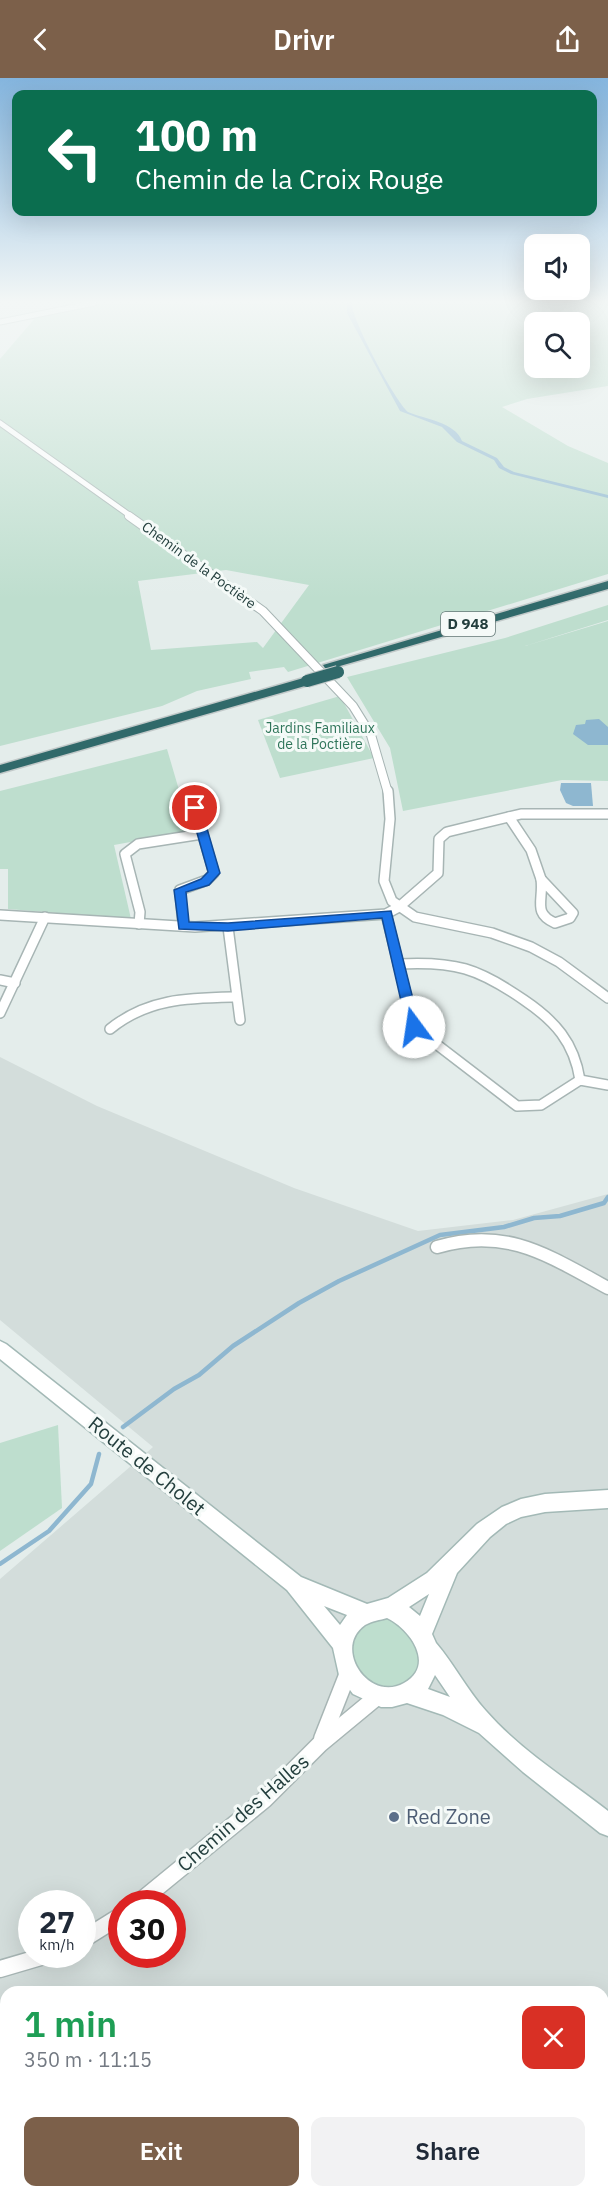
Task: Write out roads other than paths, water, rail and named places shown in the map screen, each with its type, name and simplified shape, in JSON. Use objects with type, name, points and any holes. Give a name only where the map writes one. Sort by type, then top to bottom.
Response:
[{"type":"highway","name":"D 948","points":[[0,769],[608,585]]},
{"type":"highway","name":"D 948","points":[[333,668],[608,594]]},
{"type":"highway","name":"D 948","points":[[0,759],[302,677]]},
{"type":"main road","name":"Route de Cholet","points":[[0,1349],[294,1583],[343,1645]]},
{"type":"main road","points":[[450,1567],[426,1641],[424,1675],[407,1693],[393,1697],[378,1696],[356,1683],[348,1672],[343,1645],[346,1632],[365,1613],[388,1608],[450,1567],[484,1529],[509,1512],[537,1504],[608,1499]]},
{"type":"main road","name":"Route de Cholet","points":[[294,1583],[365,1613]]},
{"type":"main road","points":[[388,1608],[402,1612],[414,1621],[457,1694],[487,1727],[608,1825]]},
{"type":"main road","points":[[407,1693],[447,1706],[487,1727]]},
{"type":"street","name":"Chemin de la Poctière","points":[[0,423],[263,611],[353,706],[371,735],[382,764],[390,807],[384,881],[392,902],[399,907]]},
{"type":"street","points":[[183,926],[180,890],[205,882],[214,873],[195,808]]},
{"type":"street","points":[[0,915],[228,927],[386,914],[399,907],[435,878],[438,873],[442,835],[528,813],[608,813]]},
{"type":"street","points":[[509,817],[529,842],[538,860],[540,878],[543,899],[540,912],[544,918],[555,923],[570,918],[573,913],[567,904],[540,878]]},
{"type":"street","points":[[139,924],[140,912],[125,854],[131,847],[138,844],[202,834]]},
{"type":"street","points":[[399,907],[415,917],[492,933],[531,947],[559,962],[608,998]]},
{"type":"street","points":[[386,914],[414,1027],[517,1106],[541,1105],[580,1080],[608,1085]]},
{"type":"street","points":[[0,1013],[45,918]]},
{"type":"street","points":[[228,927],[240,1020]]},
{"type":"street","points":[[398,964],[444,964],[489,976],[551,1018],[564,1032],[577,1057],[580,1080]]},
{"type":"street","points":[[0,980],[15,983]]},
{"type":"street","points":[[110,1029],[120,1019],[161,999],[236,997]]},
{"type":"street","points":[[437,1247],[467,1238],[501,1239],[550,1257],[608,1288]]},
{"type":"street","name":"Chemin des Halles","points":[[320,1744],[348,1672]]},
{"type":"street","name":"Chemin des Halles","points":[[153,1890],[264,1800],[320,1744],[378,1696]]},
{"type":"street","points":[[0,1969],[18,1964]]},
{"type":"water","points":[[395,402],[400,402],[408,412],[453,429],[462,441],[497,458],[504,467],[514,472],[608,495],[608,498],[511,474],[499,468],[494,460],[457,442],[442,427],[400,411]]},
{"type":"water","points":[[599,719],[608,727],[608,745],[588,745],[573,734],[576,725],[585,724],[586,720]]},
{"type":"water","points":[[561,783],[591,783],[593,806],[573,806],[566,803],[560,790]]},
{"type":"waterway","points":[[123,1427],[174,1389],[199,1375],[233,1346],[299,1303],[339,1281],[440,1235],[504,1227],[534,1218],[560,1216],[604,1203],[608,1197]]},
{"type":"waterway","points":[[0,1564],[49,1531],[91,1484],[99,1454]]},
{"type":"place","name":"Red Zone","points":[[394,1817]]},
{"type":"park label","name":"Jardins Familiaux de la Poctière","points":[[320,736]]}]
